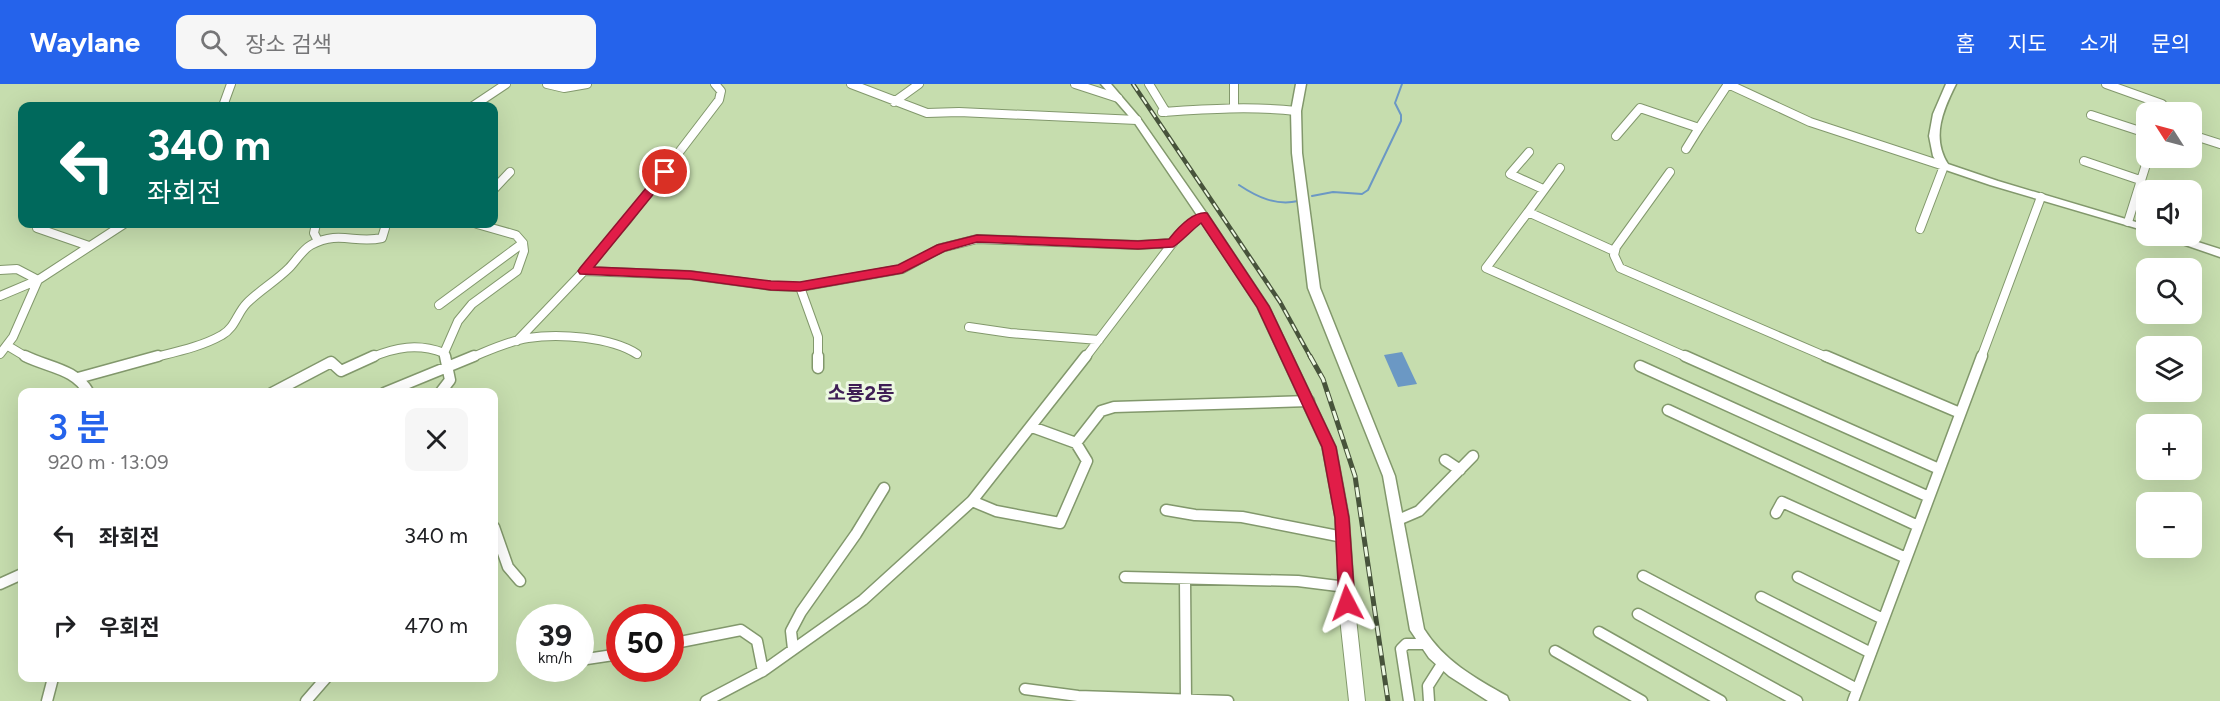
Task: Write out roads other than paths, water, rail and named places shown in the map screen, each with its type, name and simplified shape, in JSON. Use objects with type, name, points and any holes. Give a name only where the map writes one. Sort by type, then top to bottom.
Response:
[{"type":"main road","points":[[1203,216],[1263,306],[1329,447],[1337,483],[1343,537],[1357,701]]},
{"type":"street","points":[[224,102],[231,84]]},
{"type":"street","points":[[479,102],[506,84]]},
{"type":"street","points":[[547,84],[564,88],[587,84]]},
{"type":"street","points":[[518,341],[585,271],[642,202],[719,100],[721,91],[716,84]]},
{"type":"street","points":[[851,84],[927,113],[959,112],[1137,120]]},
{"type":"street","points":[[894,102],[919,84]]},
{"type":"street","points":[[1076,84],[1118,98]]},
{"type":"street","points":[[706,701],[763,671],[863,600],[972,501],[1032,427],[1181,232],[1203,216],[1137,120],[1106,84]]},
{"type":"street","points":[[1149,84],[1164,112],[1234,107],[1296,111]]},
{"type":"street","points":[[1234,84],[1234,107]]},
{"type":"street","points":[[1301,84],[1296,111],[1297,153],[1314,288],[1389,476],[1417,630],[1424,644],[1442,664],[1502,701]]},
{"type":"street","points":[[1686,149],[1728,84],[1810,122],[2040,197],[2087,208],[2136,225]]},
{"type":"street","points":[[1944,166],[1936,156],[1933,146],[1937,112],[1951,84]]},
{"type":"street","points":[[2106,84],[2158,102]]},
{"type":"street","points":[[1616,136],[1640,108],[1699,128]]},
{"type":"street","points":[[2091,115],[2136,130]]},
{"type":"street","points":[[2202,138],[2218,144],[2220,132]]},
{"type":"street","points":[[1529,152],[1510,174],[1543,189]]},
{"type":"street","points":[[2084,161],[2140,180],[2144,168]]},
{"type":"street","points":[[1920,229],[1944,166]]},
{"type":"street","points":[[1560,168],[1486,268],[1940,469]]},
{"type":"street","points":[[498,185],[510,172]]},
{"type":"street","points":[[1670,172],[1614,251],[1616,263],[1627,272],[1960,413]]},
{"type":"street","points":[[2128,222],[2136,194]]},
{"type":"street","points":[[1853,701],[2040,197]]},
{"type":"street","points":[[1528,212],[1614,251]]},
{"type":"street","points":[[37,228],[89,246]]},
{"type":"street","points":[[0,296],[38,280],[118,228]]},
{"type":"street","points":[[315,228],[314,233],[318,241]]},
{"type":"street","points":[[78,378],[193,347],[224,335],[235,324],[245,305],[289,268],[308,246],[327,238],[344,236],[373,240],[381,238],[385,233],[385,228]]},
{"type":"street","points":[[444,353],[458,321],[472,304],[517,271],[524,251],[523,243],[516,235],[491,228]]},
{"type":"street","points":[[585,271],[690,275],[771,286],[800,287],[902,269],[941,248],[977,238],[1138,245],[1173,243]]},
{"type":"street","points":[[439,305],[523,243]]},
{"type":"street","points":[[2199,246],[2220,253]]},
{"type":"street","points":[[0,270],[17,269],[38,280]]},
{"type":"street","points":[[0,354],[15,337],[31,291],[38,280]]},
{"type":"street","points":[[800,287],[818,337],[818,368]]},
{"type":"street","points":[[969,327],[1010,333],[1099,339]]},
{"type":"street","points":[[396,388],[527,338],[560,336],[612,342],[637,354]]},
{"type":"street","points":[[282,388],[332,362],[341,371],[403,345],[411,344],[434,348],[444,353],[449,366],[450,380],[444,388]]},
{"type":"street","points":[[8,346],[32,360],[78,378],[85,388]]},
{"type":"street","points":[[1640,366],[1929,497]]},
{"type":"street","points":[[1076,443],[1101,411],[1114,407],[1309,401]]},
{"type":"street","points":[[1668,410],[1918,526]]},
{"type":"street","points":[[1032,427],[1076,443]]},
{"type":"street","points":[[972,501],[996,511],[1060,523],[1087,461],[1076,443]]},
{"type":"street","points":[[1398,520],[1419,511],[1473,456]]},
{"type":"street","points":[[1446,460],[1460,470]]},
{"type":"street","points":[[793,649],[791,631],[801,612],[856,534],[884,488]]},
{"type":"street","points":[[1776,513],[1782,502],[1906,558]]},
{"type":"street","points":[[1166,510],[1260,520],[1343,537]]},
{"type":"street","points":[[498,538],[508,567],[520,580]]},
{"type":"street","points":[[0,584],[18,576]]},
{"type":"street","points":[[1643,576],[1857,689]]},
{"type":"street","points":[[1798,577],[1883,619]]},
{"type":"street","points":[[1125,578],[1298,581],[1346,587]]},
{"type":"street","points":[[1185,580],[1186,700]]},
{"type":"street","points":[[1761,597],[1871,653]]},
{"type":"street","points":[[1638,614],[1797,701]]},
{"type":"street","points":[[684,641],[741,630],[750,633],[756,637],[760,647],[763,671]]},
{"type":"street","points":[[1599,632],[1721,701]]},
{"type":"street","points":[[1409,701],[1401,649],[1406,644],[1424,644]]},
{"type":"street","points":[[1555,651],[1642,701]]},
{"type":"street","points":[[1429,701],[1428,686],[1442,664]]},
{"type":"street","points":[[47,701],[52,682]]},
{"type":"street","points":[[306,701],[323,682]]},
{"type":"street","points":[[1025,689],[1078,696],[1228,701]]},
{"type":"water","points":[[1402,352],[1417,384],[1398,387],[1384,355]]},
{"type":"waterway","points":[[1312,196],[1333,192],[1362,194],[1368,190],[1401,121],[1401,115],[1395,103],[1402,84]]},
{"type":"waterway","points":[[1239,185],[1274,201],[1298,201]]},
{"type":"railway","points":[[1133,84],[1280,302],[1311,358]]},
{"type":"railway","points":[[1310,356],[1323,379],[1355,476],[1388,701]]},
{"type":"district","name":"소룡2동","points":[[861,393]]}]
